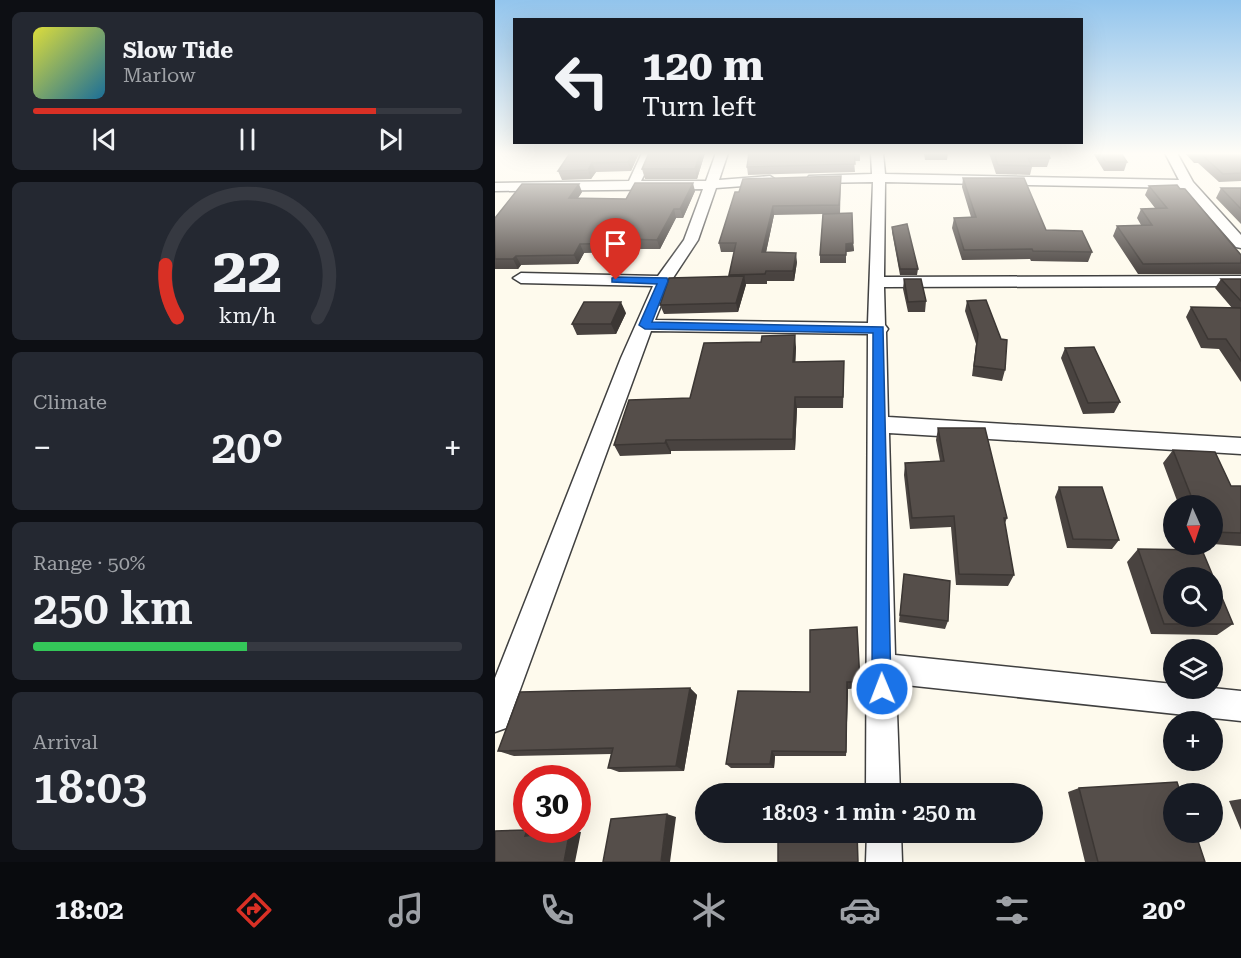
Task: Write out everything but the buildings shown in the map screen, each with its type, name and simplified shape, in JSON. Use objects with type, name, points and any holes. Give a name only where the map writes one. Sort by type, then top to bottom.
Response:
[{"type":"street","points":[[495,717],[645,325],[663,281],[691,240],[706,193]]},
{"type":"street","points":[[879,193],[876,282],[879,329],[878,424],[883,783]]},
{"type":"street","points":[[1196,193],[1241,244]]},
{"type":"street","points":[[1224,224],[1241,224]]},
{"type":"street","points":[[521,278],[663,281]]},
{"type":"street","points":[[876,282],[1241,281]]},
{"type":"street","points":[[645,325],[879,329]]},
{"type":"street","points":[[878,424],[1241,446]]},
{"type":"street","points":[[881,668],[1241,706]]},
{"type":"street","points":[[884,843],[884,862]]},
{"type":"route","points":[[616,280],[663,281],[645,325],[879,329],[882,689]]}]
